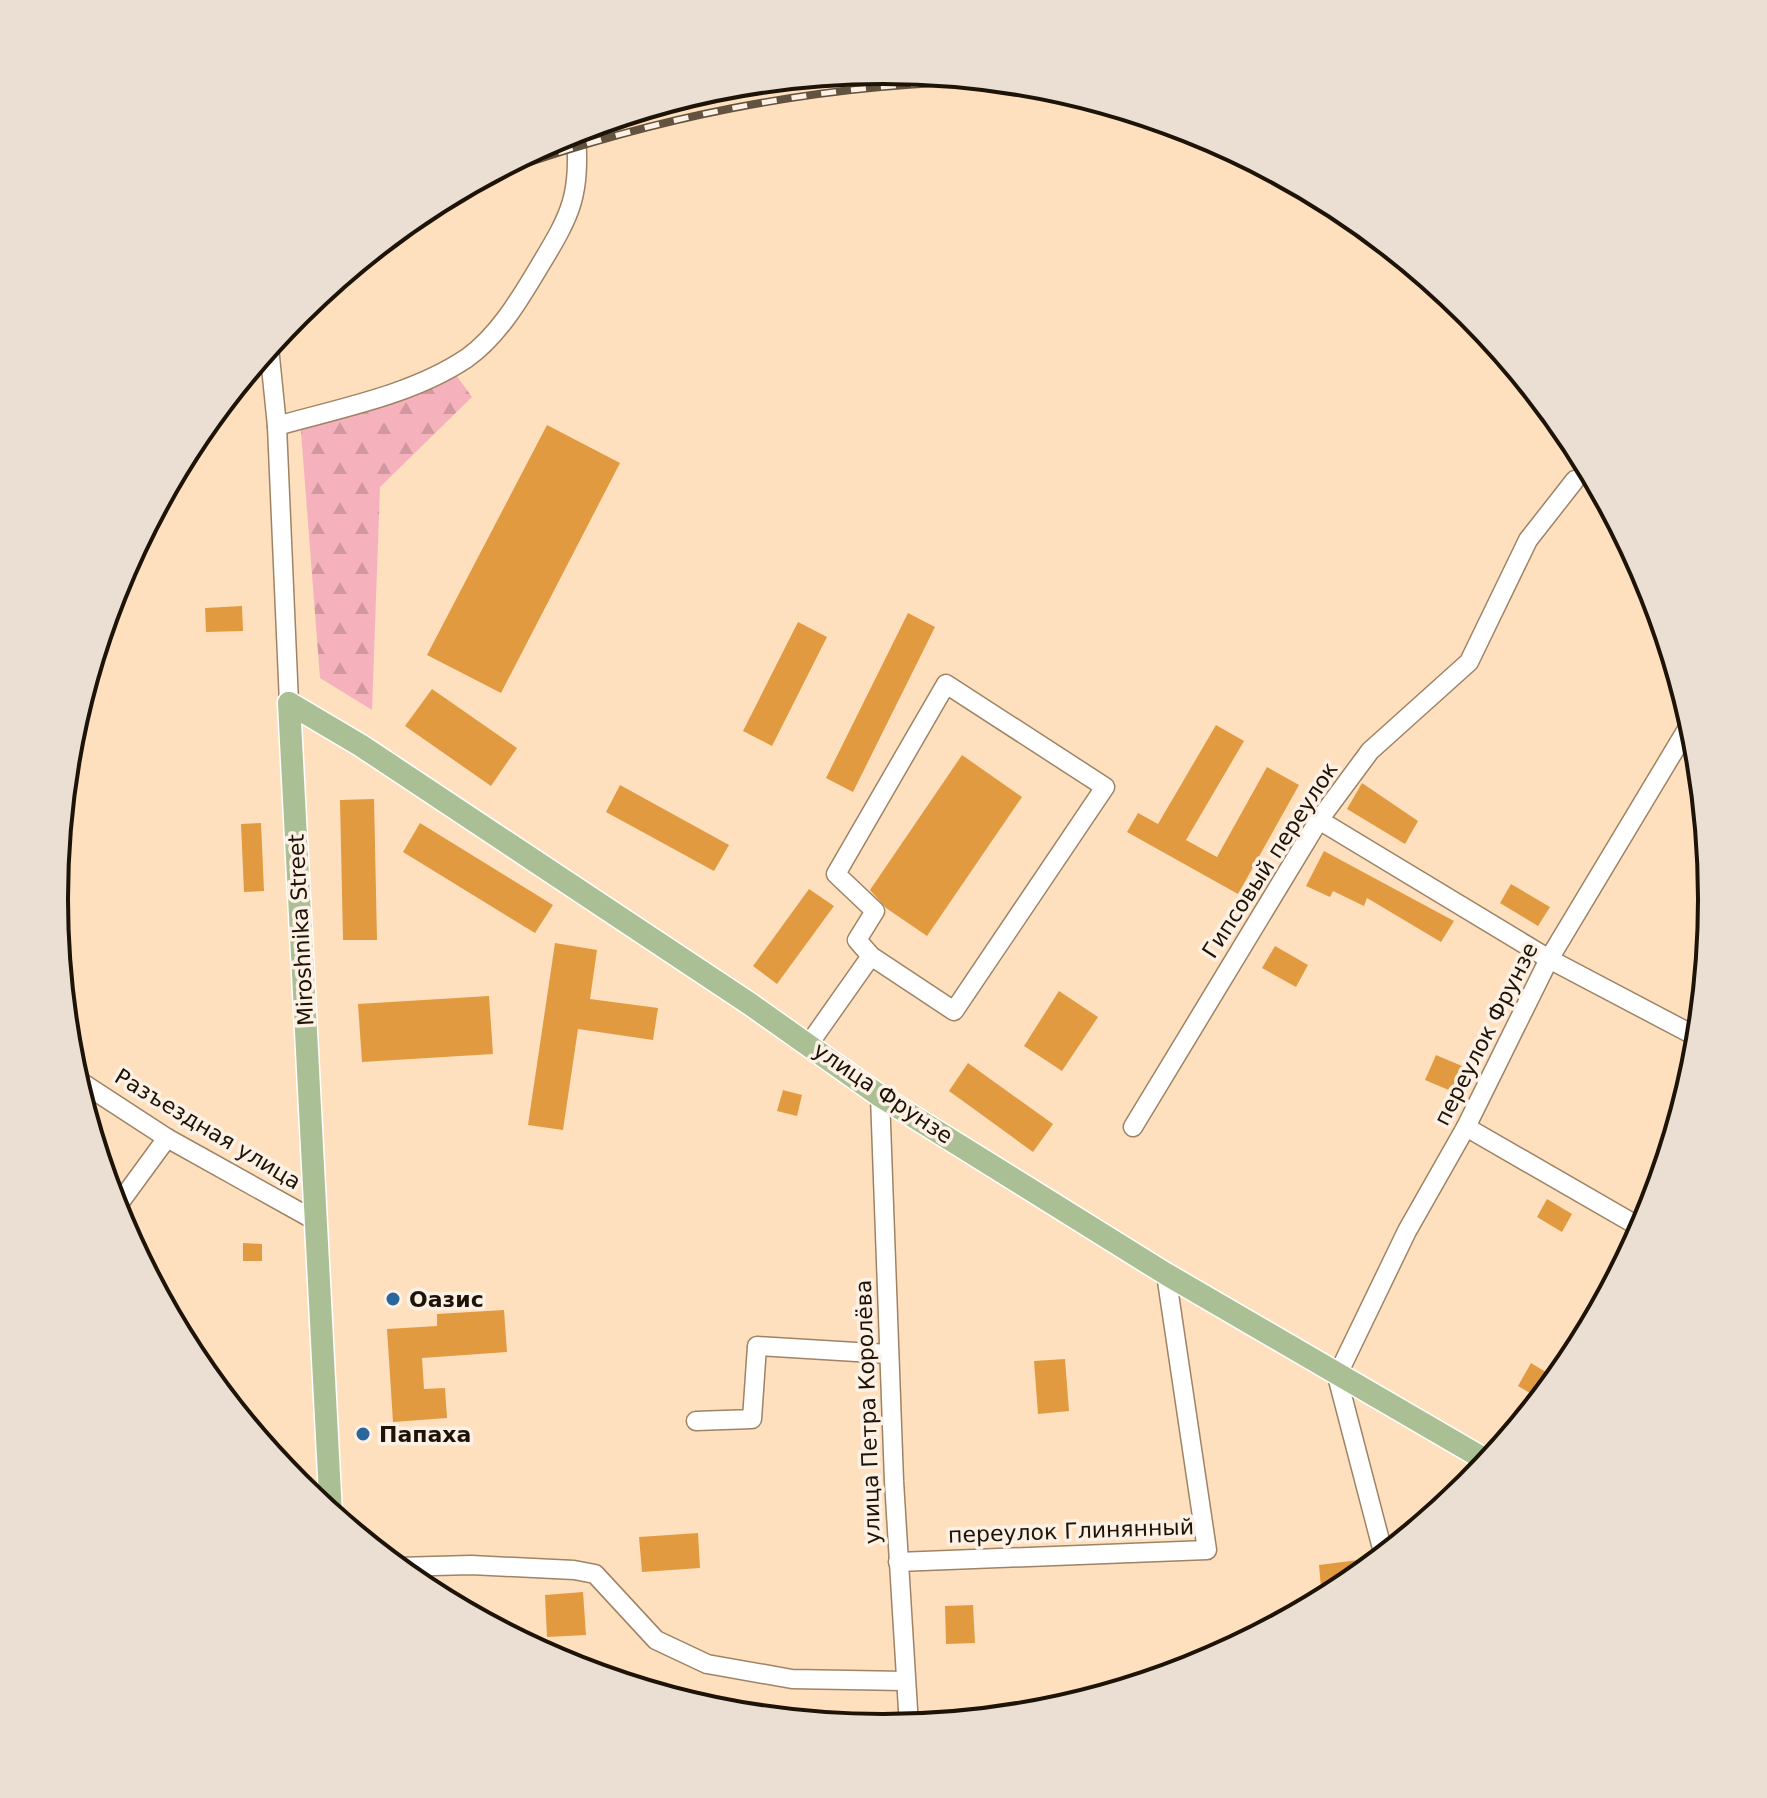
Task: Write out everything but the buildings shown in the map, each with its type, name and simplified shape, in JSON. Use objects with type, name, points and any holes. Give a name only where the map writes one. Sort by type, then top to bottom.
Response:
[{"type":"main road","name":"улица Фрунзе","points":[[289,703],[360,745],[809,1044],[880,1096],[1166,1274],[1479,1456]]},
{"type":"main road","name":"Miroshnika Street","points":[[289,703],[330,1497]]},
{"type":"street","points":[[277,426],[412,387],[469,357],[513,310],[566,223],[575,200],[579,173],[577,144]]},
{"type":"street","name":"Miroshnika Street","points":[[270,361],[277,426],[289,703]]},
{"type":"street","name":"Гипсовый переулок","points":[[1133,1127],[1319,820],[1370,751],[1469,662],[1528,540],[1575,480]]},
{"type":"street","points":[[946,684],[1105,787],[954,1011],[871,956],[857,940],[875,911],[836,874],[946,684]]},
{"type":"street","name":"переулок Фрунзе","points":[[1337,1376],[1407,1231],[1466,1127],[1549,959],[1682,737]]},
{"type":"street","points":[[1319,820],[1549,959],[1687,1032]]},
{"type":"street","points":[[809,1044],[871,956]]},
{"type":"street","name":"Разъездная улица","points":[[91,1088],[167,1138],[316,1221]]},
{"type":"street","name":"улица Петра Королёва","points":[[880,1096],[898,1562],[908,1714]]},
{"type":"street","points":[[1466,1127],[1632,1223]]},
{"type":"street","points":[[124,1196],[167,1138]]},
{"type":"street","name":"переулок Глинянный","points":[[898,1562],[1207,1550],[1166,1274]]},
{"type":"street","points":[[696,1421],[752,1419],[757,1346],[889,1354]]},
{"type":"street","points":[[1337,1376],[1381,1545]]},
{"type":"street","points":[[415,1567],[471,1565],[595,1574],[656,1640],[707,1664],[792,1679],[904,1681]]},
{"type":"green space","points":[[451,368],[472,397],[380,487],[372,710],[320,678],[300,419]]},
{"type":"railway","points":[[553,154],[667,122],[732,108],[798,97],[914,85]]},
{"type":"place","name":"Оазис","points":[[393,1299]]},
{"type":"place","name":"Папаха","points":[[363,1434]]}]
